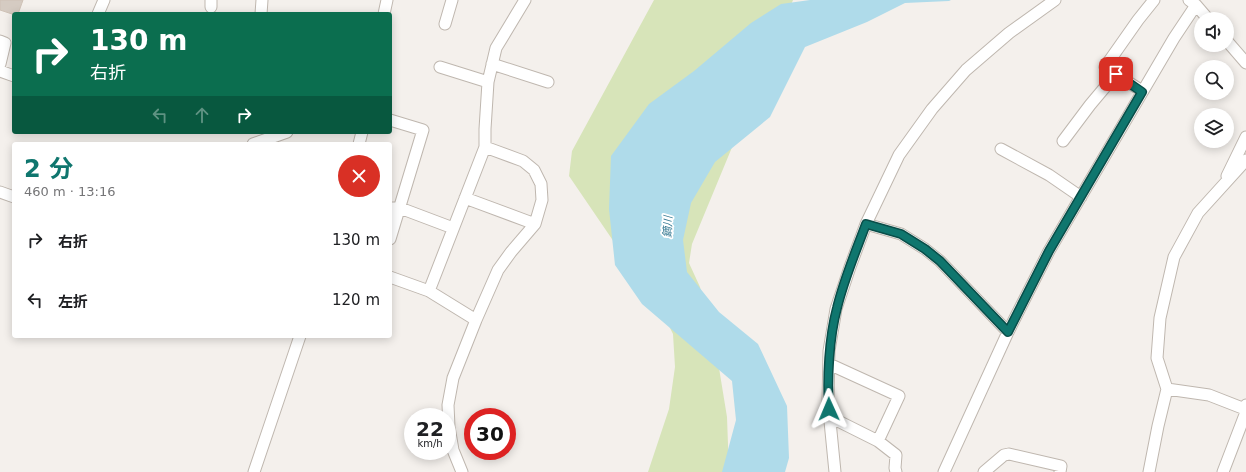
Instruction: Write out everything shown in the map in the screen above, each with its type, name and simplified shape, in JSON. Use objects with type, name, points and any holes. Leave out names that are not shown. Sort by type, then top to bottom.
[{"type":"street","points":[[99,12],[104,0]]},
{"type":"street","points":[[261,12],[262,0]]},
{"type":"street","points":[[384,12],[387,0]]},
{"type":"street","points":[[446,24],[452,0]]},
{"type":"street","points":[[428,291],[485,147],[488,82],[496,48],[525,0]]},
{"type":"street","points":[[835,472],[828,401],[829,351],[836,309],[866,224],[899,155],[932,109],[966,70],[1010,33],[1055,0]]},
{"type":"street","points":[[1142,92],[1104,67],[1154,0]]},
{"type":"street","points":[[944,472],[1008,332],[1049,251],[1193,3],[1201,12]]},
{"type":"street","points":[[0,41],[4,43],[0,64]]},
{"type":"street","points":[[1234,49],[1246,63]]},
{"type":"street","points":[[492,64],[548,82]]},
{"type":"street","points":[[440,68],[488,82]]},
{"type":"street","points":[[0,71],[12,75]]},
{"type":"street","points":[[1063,141],[1116,74]]},
{"type":"street","points":[[392,121],[423,130],[395,208],[392,227]]},
{"type":"street","points":[[259,142],[281,134]]},
{"type":"street","points":[[1223,186],[1229,170],[1246,137]]},
{"type":"street","points":[[462,472],[453,450],[449,427],[448,405],[453,378],[498,270],[535,224],[542,200],[541,184],[534,170],[523,161],[485,147]]},
{"type":"street","points":[[1001,149],[1049,175],[1081,197]]},
{"type":"street","points":[[1149,472],[1167,389],[1156,358],[1160,318],[1174,257],[1198,213],[1246,160]]},
{"type":"street","points":[[0,192],[12,197]]},
{"type":"street","points":[[465,198],[535,224]]},
{"type":"street","points":[[395,208],[453,228]]},
{"type":"street","points":[[866,224],[901,234],[925,249],[940,261],[1008,332]]},
{"type":"street","points":[[392,278],[428,291],[476,320]]},
{"type":"street","points":[[254,472],[299,338]]},
{"type":"street","points":[[829,364],[899,396],[878,441]]},
{"type":"street","points":[[1167,389],[1209,395],[1245,409],[1246,405]]},
{"type":"street","points":[[1223,472],[1246,412]]},
{"type":"street","points":[[830,417],[878,441],[896,455],[896,472]]},
{"type":"street","points":[[984,472],[1004,455],[1009,454],[1061,466],[1060,472]]},
{"type":"green space","points":[[654,0],[793,0],[692,244],[689,263],[700,287],[719,368],[727,417],[729,472],[648,472],[669,409],[675,367],[673,334],[657,302],[569,176],[572,151]]},
{"type":"water","name":"鏑川","points":[[810,0],[951,0],[905,3],[867,22],[805,47],[770,117],[715,162],[691,203],[683,240],[687,272],[719,312],[758,344],[787,406],[789,458],[785,472],[722,472],[736,420],[732,381],[642,304],[615,265],[609,209],[611,156],[649,104],[694,71],[751,23],[781,4]]},
{"type":"building","points":[[0,0],[23,0],[19,12],[12,12],[12,14],[0,10]]},
{"type":"route","points":[[829,409],[829,351],[836,309],[866,224],[901,234],[925,249],[940,261],[1008,332],[1049,251],[1142,92],[1116,74]]}]
